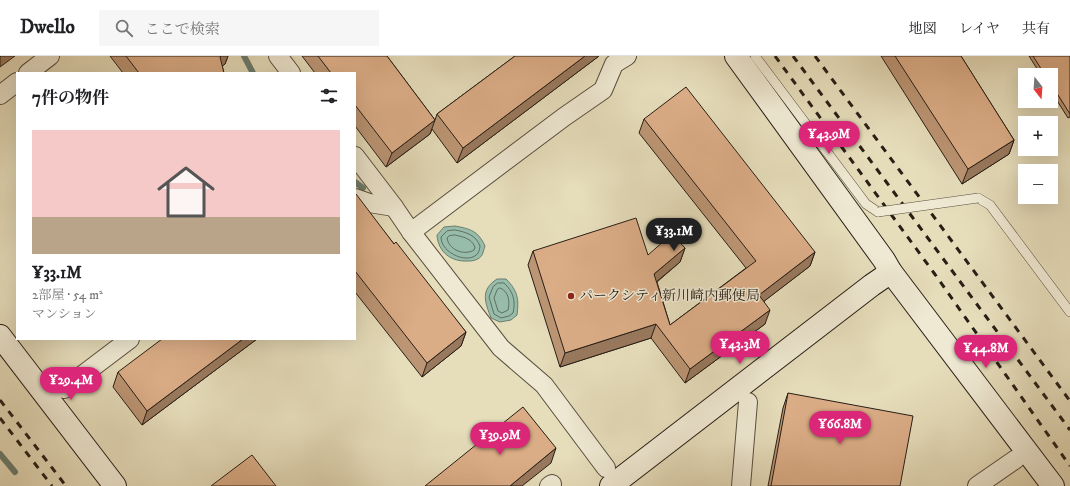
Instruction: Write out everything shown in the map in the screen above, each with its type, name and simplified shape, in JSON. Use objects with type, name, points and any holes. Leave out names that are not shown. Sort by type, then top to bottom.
[{"type":"street","points":[[29,72],[50,56]]},
{"type":"street","points":[[278,56],[290,72]]},
{"type":"street","points":[[411,232],[564,117],[603,90],[614,64],[627,56]]},
{"type":"street","points":[[736,56],[884,260],[891,272],[1053,486]]},
{"type":"street","points":[[0,95],[16,83]]},
{"type":"street","points":[[356,157],[411,232],[501,348],[544,385],[608,477],[891,272]]},
{"type":"street","points":[[356,198],[369,203],[394,207]]},
{"type":"street","points":[[0,336],[115,486]]},
{"type":"street","points":[[64,389],[129,340]]},
{"type":"street","points":[[741,486],[748,402]]},
{"type":"street","points":[[977,486],[1016,459]]},
{"type":"lane","points":[[755,56],[866,204],[878,212],[978,198],[990,206],[1070,312]]},
{"type":"water","points":[[455,226],[470,230],[480,237],[485,246],[482,255],[479,258],[472,261],[456,260],[446,255],[443,251],[437,235],[444,227]]},
{"type":"water","points":[[497,279],[506,279],[513,287],[517,296],[517,315],[511,320],[500,322],[491,318],[485,297],[488,287]]},
{"type":"building","points":[[126,56],[221,56],[224,72],[138,72]]},
{"type":"building","points":[[318,56],[387,56],[435,120],[392,153],[356,106],[356,72],[330,72]]},
{"type":"building","points":[[515,56],[585,56],[463,148],[437,114]]},
{"type":"building","points":[[895,56],[961,56],[1014,140],[968,169]]},
{"type":"building","points":[[1033,56],[1070,56],[1070,114],[1058,95],[1058,68],[1041,68]]},
{"type":"building","points":[[686,87],[815,252],[759,295],[770,310],[690,369],[656,324],[565,353],[533,251],[636,218],[648,255],[672,234],[685,248],[654,274],[670,325],[756,261],[644,119]]},
{"type":"building","points":[[356,194],[394,244],[396,242],[466,332],[427,363],[356,272]]},
{"type":"building","points":[[161,340],[242,340],[147,411],[118,372]]},
{"type":"building","points":[[788,393],[913,416],[900,486],[771,486]]},
{"type":"building","points":[[523,407],[556,448],[510,486],[425,486]]},
{"type":"building","points":[[252,455],[276,486],[211,486]]},
{"type":"waterway","points":[[244,56],[252,72]]},
{"type":"waterway","points":[[356,183],[363,188]]},
{"type":"waterway","points":[[0,454],[15,472]]},
{"type":"railway","points":[[775,56],[934,273],[1070,466]]},
{"type":"railway","points":[[793,56],[1070,430]]},
{"type":"railway","points":[[815,56],[1070,401]]},
{"type":"railway","points":[[0,400],[66,486]]},
{"type":"railway","points":[[0,418],[52,486]]},
{"type":"place","name":"パークシティ新川崎内郵便局","points":[[571,296]]}]
